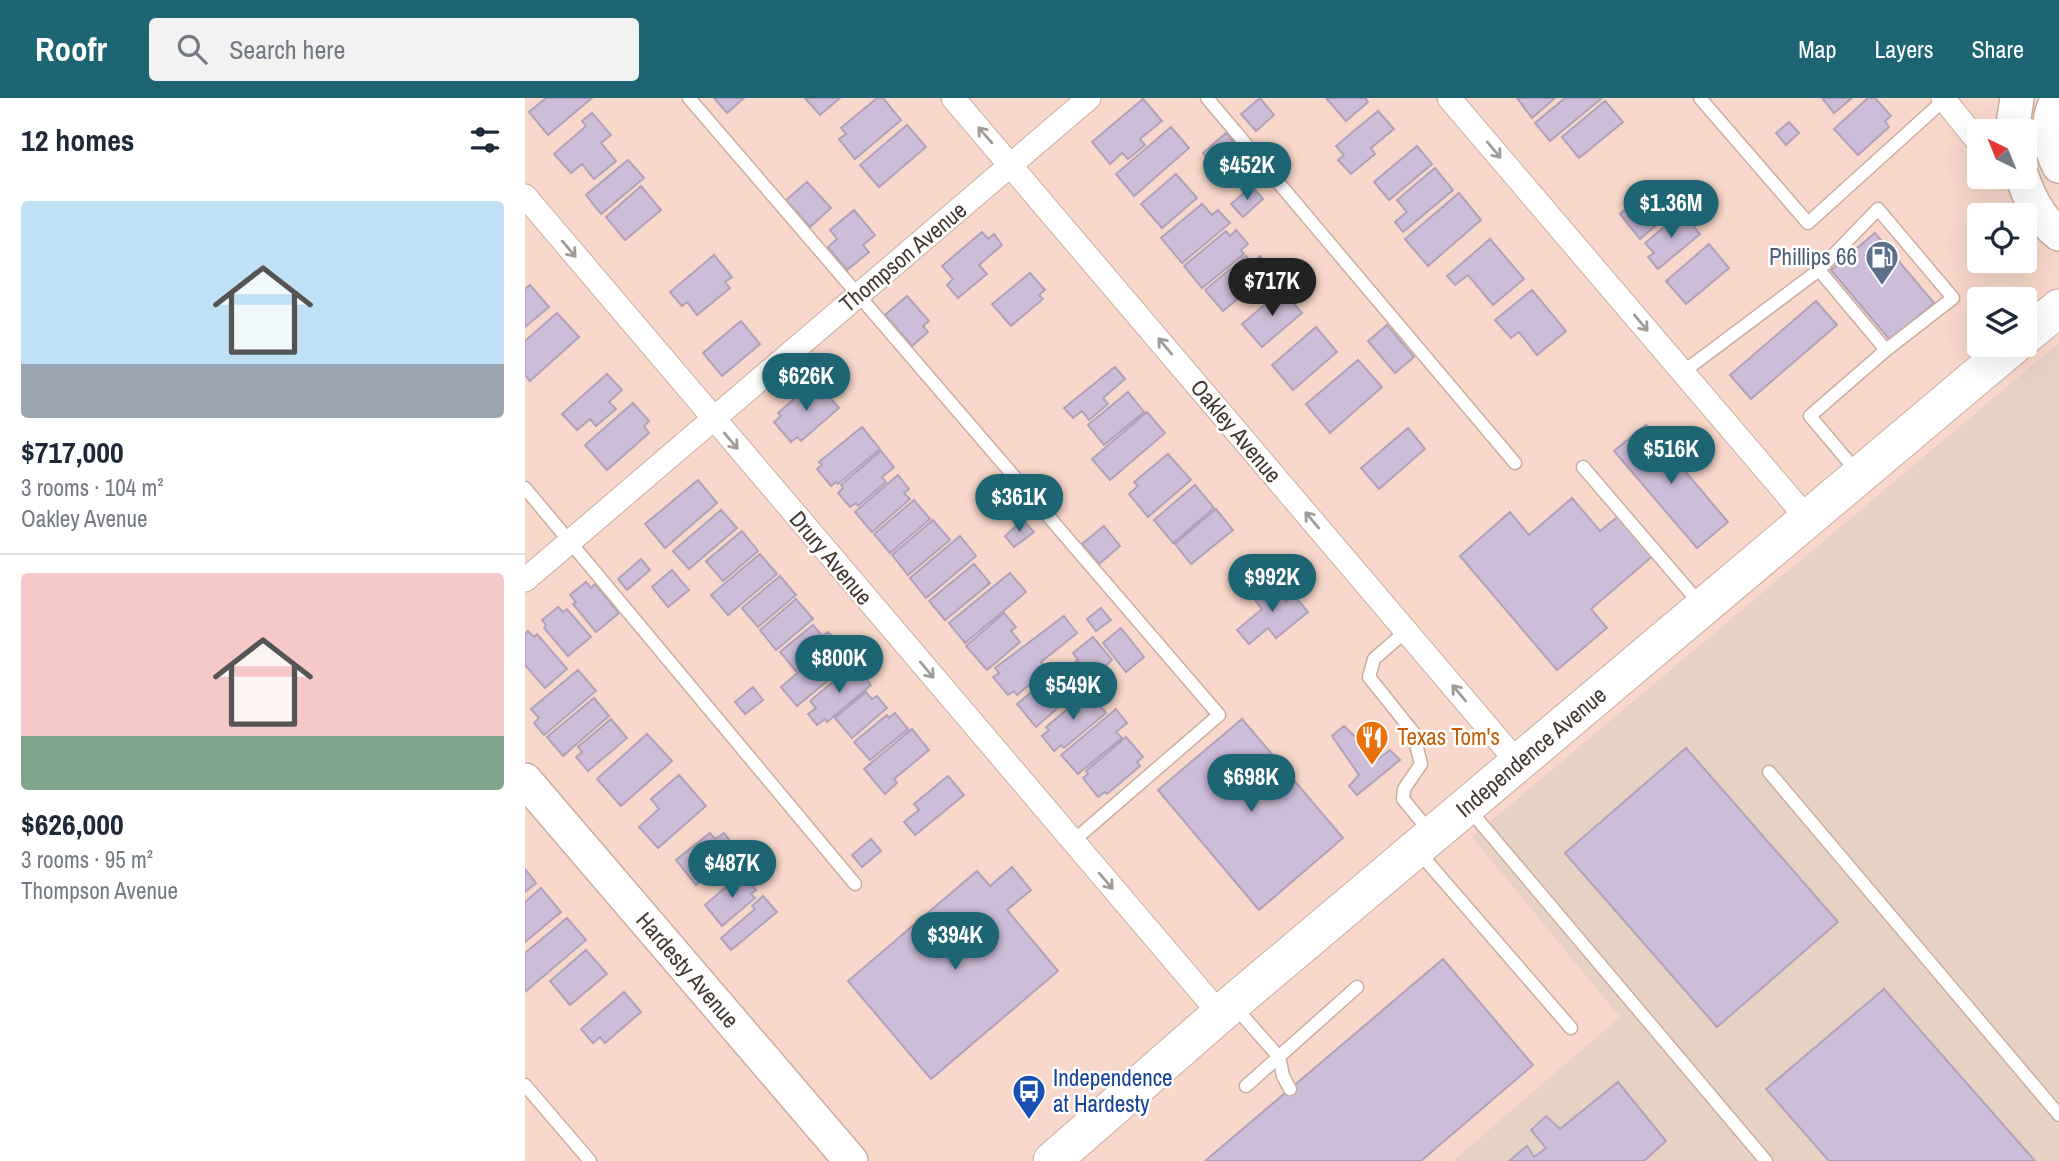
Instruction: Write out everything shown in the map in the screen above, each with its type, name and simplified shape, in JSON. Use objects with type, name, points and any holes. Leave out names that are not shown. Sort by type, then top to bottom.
[{"type":"main road","points":[[2037,326],[2059,308]]},
{"type":"main road","name":"Independence Avenue","points":[[1052,1161],[1226,1009],[1468,808],[2000,357]]},
{"type":"street","name":"Oakley Avenue","points":[[953,98],[1519,764]]},
{"type":"street","name":"Thompson Avenue","points":[[525,580],[1089,98]]},
{"type":"street","points":[[1449,98],[1807,518]]},
{"type":"street","points":[[2014,119],[2017,98]]},
{"type":"street","points":[[2059,98],[2054,105],[2049,132],[2059,166]]},
{"type":"street","points":[[1943,99],[1967,128]]},
{"type":"street","points":[[2025,189],[2059,234]]},
{"type":"street","name":"Drury Avenue","points":[[525,196],[1072,842],[1226,1009]]},
{"type":"street","name":"Hardesty Avenue","points":[[525,780],[851,1161]]},
{"type":"lane","points":[[689,98],[1219,715],[1072,842]]},
{"type":"lane","points":[[1207,98],[1515,463]]},
{"type":"lane","points":[[1700,98],[1808,223],[1943,99]]},
{"type":"lane","points":[[1683,372],[1819,270],[1878,209],[1953,298],[1885,350],[1810,416],[1859,474]]},
{"type":"lane","points":[[1819,270],[1885,350]]},
{"type":"lane","points":[[1583,467],[1703,606]]},
{"type":"lane","points":[[525,488],[855,884]]},
{"type":"lane","points":[[1406,631],[1374,659],[1369,677],[1413,732],[1421,764],[1404,789],[1403,799],[1425,843],[1570,1028]]},
{"type":"lane","points":[[1769,772],[2059,1115]]},
{"type":"lane","points":[[1468,808],[1766,1161]]},
{"type":"lane","points":[[1246,1086],[1357,987]]},
{"type":"lane","points":[[1226,1009],[1279,1057],[1283,1076],[1290,1089]]},
{"type":"lane","points":[[525,1085],[590,1161]]},
{"type":"shaded area","points":[[2059,343],[2059,1161],[1453,1161],[1620,1017],[1472,837]]},
{"type":"building","points":[[546,98],[592,98],[548,135],[529,112]]},
{"type":"building","points":[[714,98],[744,98],[727,113]]},
{"type":"building","points":[[805,98],[840,98],[820,115]]},
{"type":"building","points":[[877,98],[883,98],[901,120],[855,159],[839,139],[846,134],[841,128]]},
{"type":"building","points":[[1260,98],[1274,115],[1256,131],[1241,114]]},
{"type":"building","points":[[1326,98],[1365,98],[1368,102],[1346,121]]},
{"type":"building","points":[[1517,98],[1555,98],[1532,118]]},
{"type":"building","points":[[1565,98],[1602,98],[1550,141],[1535,123]]},
{"type":"building","points":[[1822,98],[1852,98],[1834,113]]},
{"type":"building","points":[[1868,98],[1875,98],[1891,116],[1885,121],[1889,127],[1858,155],[1834,129]]},
{"type":"building","points":[[1143,99],[1162,121],[1140,139],[1145,145],[1128,159],[1122,153],[1110,164],[1092,142]]},
{"type":"building","points":[[1605,101],[1623,122],[1579,158],[1562,137]]},
{"type":"building","points":[[1378,111],[1394,129],[1371,148],[1375,154],[1351,174],[1338,160],[1344,155],[1336,146]]},
{"type":"building","points":[[592,113],[611,135],[601,143],[616,161],[594,179],[582,164],[571,173],[554,154],[586,126],[582,121]]},
{"type":"building","points":[[1789,122],[1799,133],[1786,145],[1776,133]]},
{"type":"building","points":[[907,125],[926,147],[879,187],[860,165]]},
{"type":"building","points":[[1171,127],[1189,148],[1134,196],[1116,174]]},
{"type":"building","points":[[1226,133],[1239,149],[1216,169],[1203,153]]},
{"type":"building","points":[[1417,146],[1432,164],[1389,200],[1374,182]]},
{"type":"building","points":[[628,160],[644,178],[601,214],[586,195]]},
{"type":"building","points":[[1435,168],[1453,190],[1403,232],[1395,222],[1407,212],[1397,200]]},
{"type":"building","points":[[1176,174],[1197,198],[1162,228],[1141,204]]},
{"type":"building","points":[[807,182],[831,208],[810,227],[786,200]]},
{"type":"building","points":[[1654,185],[1675,209],[1640,239],[1620,214]]},
{"type":"building","points":[[641,186],[661,210],[625,240],[606,217]]},
{"type":"building","points":[[1252,186],[1263,199],[1243,217],[1231,204]]},
{"type":"building","points":[[1459,193],[1481,220],[1428,266],[1405,239]]},
{"type":"building","points":[[1202,204],[1212,215],[1218,210],[1230,223],[1182,263],[1161,238]]},
{"type":"building","points":[[854,210],[875,235],[863,245],[869,252],[847,270],[828,247],[837,239],[830,230]]},
{"type":"building","points":[[1682,212],[1700,234],[1658,269],[1648,257],[1654,253],[1645,243]]},
{"type":"building","points":[[1236,230],[1248,244],[1241,250],[1244,254],[1202,288],[1184,266],[1226,231],[1230,236]]},
{"type":"building","points":[[982,232],[988,239],[994,234],[1002,245],[979,265],[987,274],[958,298],[947,285],[953,279],[942,266]]},
{"type":"building","name":"Phillips 66","points":[[1875,233],[1934,303],[1890,340],[1831,270]]},
{"type":"building","points":[[1490,239],[1524,279],[1493,305],[1468,275],[1455,285],[1447,276]]},
{"type":"building","points":[[1709,244],[1729,268],[1686,304],[1666,281]]},
{"type":"building","points":[[714,255],[732,277],[725,282],[730,288],[697,315],[687,302],[682,306],[670,292]]},
{"type":"building","points":[[1246,256],[1252,263],[1260,256],[1272,270],[1223,311],[1205,290]]},
{"type":"building","points":[[1030,273],[1045,290],[1039,295],[1043,299],[1011,326],[992,304]]},
{"type":"building","points":[[530,285],[549,307],[525,327],[525,289]]},
{"type":"building","points":[[1282,290],[1302,313],[1262,347],[1242,324]]},
{"type":"building","points":[[1532,290],[1566,331],[1537,355],[1519,332],[1511,338],[1495,320]]},
{"type":"building","points":[[907,296],[929,321],[923,326],[928,332],[912,346],[885,315]]},
{"type":"building","points":[[1816,301],[1837,325],[1751,399],[1730,375]]},
{"type":"building","points":[[557,313],[579,337],[530,381],[525,375],[525,341]]},
{"type":"building","points":[[741,321],[760,344],[722,376],[703,353]]},
{"type":"building","points":[[1387,325],[1414,357],[1395,373],[1368,341]]},
{"type":"building","points":[[1316,327],[1337,352],[1293,390],[1272,365]]},
{"type":"building","points":[[1358,360],[1382,387],[1330,433],[1306,404]]},
{"type":"building","points":[[1115,367],[1125,379],[1103,398],[1108,404],[1089,420],[1082,411],[1073,418],[1064,408]]},
{"type":"building","points":[[607,374],[622,390],[609,402],[616,409],[596,426],[590,419],[577,430],[562,414]]},
{"type":"building","points":[[815,381],[839,408],[801,441],[797,437],[791,442],[774,422],[781,416],[778,413]]},
{"type":"building","points":[[1128,392],[1144,412],[1104,445],[1088,425]]},
{"type":"building","points":[[633,403],[649,421],[644,426],[649,433],[607,470],[585,445]]},
{"type":"building","points":[[1147,412],[1165,433],[1110,480],[1092,459]]},
{"type":"building","points":[[1646,425],[1728,522],[1697,548],[1614,451]]},
{"type":"building","points":[[862,427],[880,449],[838,484],[836,482],[831,486],[817,469],[822,465],[819,462]]},
{"type":"building","points":[[1408,428],[1425,449],[1379,489],[1361,468]]},
{"type":"building","points":[[881,451],[894,467],[882,477],[886,482],[858,506],[856,503],[850,507],[838,493],[843,488],[841,485]]},
{"type":"building","points":[[1168,454],[1191,480],[1148,517],[1129,494],[1138,486],[1134,482]]},
{"type":"building","points":[[898,475],[909,489],[904,493],[910,499],[872,532],[855,512]]},
{"type":"building","points":[[698,480],[717,503],[665,548],[645,524]]},
{"type":"building","points":[[1195,485],[1214,508],[1173,543],[1154,520]]},
{"type":"building","points":[[1572,498],[1600,531],[1620,515],[1654,555],[1591,609],[1607,628],[1557,670],[1460,556],[1510,512],[1529,535]]},
{"type":"building","points":[[914,500],[930,519],[890,553],[874,534]]},
{"type":"building","points":[[1216,509],[1233,530],[1191,564],[1175,544]]},
{"type":"building","points":[[721,510],[737,528],[689,569],[673,551]]},
{"type":"building","points":[[933,520],[950,540],[908,575],[892,555]]},
{"type":"building","points":[[1023,520],[1034,532],[1014,547],[1005,536]]},
{"type":"building","points":[[1104,526],[1120,546],[1099,564],[1082,544]]},
{"type":"building","points":[[742,531],[758,551],[723,581],[706,561]]},
{"type":"building","points":[[960,536],[976,556],[926,598],[910,578]]},
{"type":"building","points":[[760,554],[777,574],[728,615],[711,595]]},
{"type":"building","points":[[641,559],[650,570],[627,590],[618,579]]},
{"type":"building","points":[[974,564],[990,583],[945,620],[929,601]]},
{"type":"building","points":[[672,570],[689,590],[668,607],[652,587]]},
{"type":"building","points":[[1010,573],[1026,592],[965,643],[949,623]]},
{"type":"building","points":[[780,576],[796,595],[758,627],[742,608]]},
{"type":"building","points":[[1268,580],[1286,602],[1294,595],[1308,612],[1276,638],[1268,628],[1249,644],[1237,630],[1262,609],[1251,595]]},
{"type":"building","points":[[586,582],[591,588],[595,584],[619,613],[596,632],[573,604],[576,602],[570,595]]},
{"type":"building","points":[[796,599],[813,619],[776,650],[760,630]]},
{"type":"building","points":[[558,607],[563,612],[567,609],[591,637],[568,656],[544,628],[546,625],[542,620]]},
{"type":"building","points":[[1101,608],[1111,620],[1096,631],[1087,619]]},
{"type":"building","points":[[1004,613],[1016,627],[1011,631],[1020,642],[987,670],[966,646]]},
{"type":"building","points":[[1064,616],[1077,633],[1041,662],[1047,670],[1017,695],[1014,691],[1008,695],[993,677],[999,673],[995,668]]},
{"type":"building","points":[[813,625],[822,636],[828,632],[834,639],[796,671],[780,652]]},
{"type":"building","points":[[1121,628],[1144,657],[1126,672],[1103,643]]},
{"type":"building","points":[[528,631],[534,637],[537,634],[567,669],[545,688],[525,665],[525,634]]},
{"type":"building","points":[[1093,637],[1112,660],[1036,727],[1017,704],[1066,664],[1069,667],[1078,660],[1073,653]]},
{"type":"building","points":[[834,642],[850,662],[797,706],[781,687]]},
{"type":"building","points":[[854,664],[871,685],[827,722],[825,719],[817,725],[808,714],[816,708],[810,701]]},
{"type":"building","points":[[578,670],[596,691],[544,735],[534,723],[539,718],[531,709]]},
{"type":"building","points":[[753,687],[763,700],[745,714],[735,702]]},
{"type":"building","points":[[866,692],[872,699],[877,696],[887,708],[852,738],[835,718]]},
{"type":"building","points":[[1088,692],[1106,713],[1064,748],[1061,745],[1054,751],[1042,736],[1049,730],[1046,727]]},
{"type":"building","points":[[594,698],[609,716],[563,756],[547,737]]},
{"type":"building","points":[[1116,709],[1127,723],[1116,732],[1122,738],[1078,774],[1061,755]]},
{"type":"building","points":[[895,713],[908,729],[870,760],[854,742],[887,715],[889,718]]},
{"type":"building","points":[[611,719],[627,738],[588,771],[576,757],[582,752],[578,747]]},
{"type":"building","points":[[1242,719],[1343,838],[1259,910],[1158,790]]},
{"type":"building","name":"Texas Tom's","points":[[1344,726],[1378,759],[1390,750],[1400,760],[1357,795],[1349,786],[1359,775],[1332,736]]},
{"type":"building","points":[[912,729],[929,750],[894,779],[897,783],[885,794],[864,769]]},
{"type":"building","points":[[647,734],[672,761],[621,806],[597,779]]},
{"type":"building","points":[[1126,737],[1143,757],[1137,762],[1140,766],[1107,794],[1105,792],[1098,797],[1083,778],[1088,774],[1086,771]]},
{"type":"building","points":[[1686,748],[1838,922],[1717,1027],[1565,853]]},
{"type":"building","points":[[679,775],[706,806],[658,848],[639,827],[659,809],[651,799]]},
{"type":"building","points":[[948,776],[964,795],[915,835],[904,822],[919,810],[914,804]]},
{"type":"building","points":[[710,833],[715,839],[724,833],[731,842],[720,852],[726,860],[696,885],[676,860]]},
{"type":"building","points":[[871,839],[881,851],[862,867],[852,855]]},
{"type":"building","points":[[1012,867],[1031,890],[1007,910],[1058,971],[931,1079],[848,981],[977,871],[990,886]]},
{"type":"building","points":[[525,869],[536,883],[525,892]]},
{"type":"building","points":[[742,873],[756,890],[751,894],[755,898],[722,926],[705,905]]},
{"type":"building","points":[[541,888],[561,912],[525,942],[525,902]]},
{"type":"building","points":[[763,896],[777,912],[731,950],[721,938],[755,909],[752,906]]},
{"type":"building","points":[[567,918],[586,940],[525,992],[525,953]]},
{"type":"building","points":[[586,950],[607,974],[570,1005],[550,981]]},
{"type":"building","points":[[1443,959],[1533,1065],[1421,1161],[1205,1161]]},
{"type":"building","points":[[1884,989],[2035,1161],[1829,1161],[1766,1089]]},
{"type":"building","points":[[624,992],[641,1012],[605,1043],[600,1037],[593,1043],[581,1029]]},
{"type":"building","points":[[1618,1082],[1666,1141],[1644,1161],[1509,1161],[1527,1146],[1534,1157],[1546,1148],[1531,1130],[1546,1116],[1560,1129]]},
{"type":"place","name":"Phillips 66","points":[[1882,287]]},
{"type":"place","name":"Texas Tom's","points":[[1372,767]]},
{"type":"place","name":"Independence at Hardesty","points":[[1029,1121]]}]
